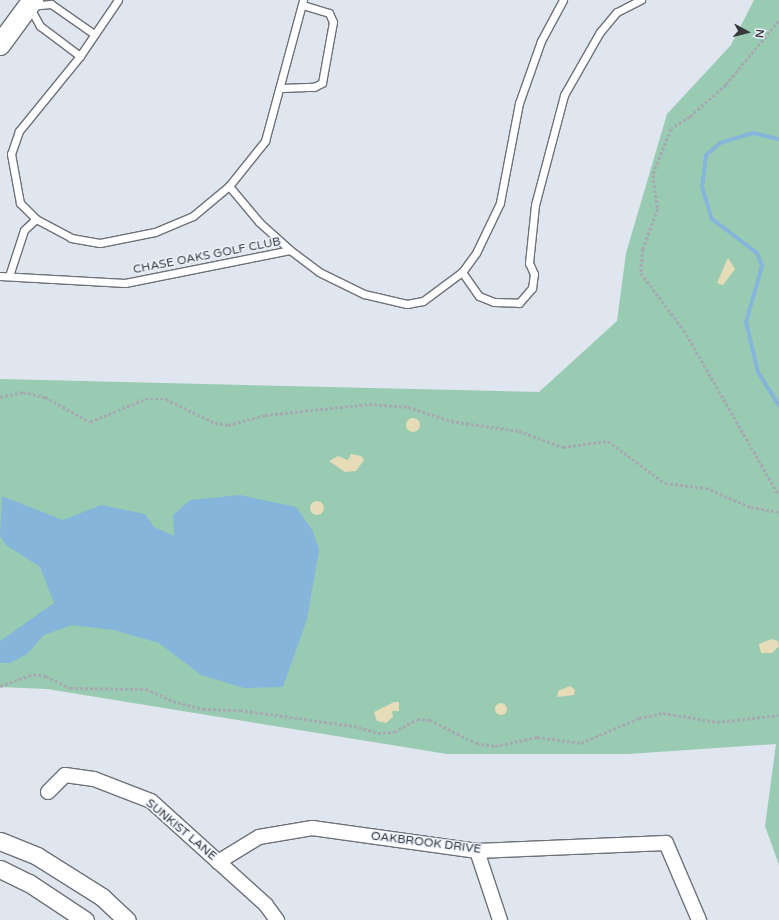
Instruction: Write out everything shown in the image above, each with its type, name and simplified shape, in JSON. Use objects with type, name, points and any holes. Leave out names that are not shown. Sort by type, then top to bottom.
[{"type":"main road","points":[[0,45],[27,2]]},
{"type":"street","name":"SUNKIST LANE","points":[[48,792],[65,775],[94,779],[151,801],[218,862],[277,920]]},
{"type":"street","name":"OAKBROOK DRIVE","points":[[218,862],[259,837],[312,828],[477,851],[666,843],[699,920]]},
{"type":"street","points":[[0,841],[37,856],[102,897],[127,920]]},
{"type":"street","points":[[477,851],[500,920]]},
{"type":"street","points":[[0,869],[29,882],[85,920]]},
{"type":"lane","points":[[118,0],[80,56],[19,131],[11,154],[20,203],[36,219],[84,242],[117,241],[154,232],[193,216],[229,186],[265,141],[281,88],[303,2],[329,13],[333,22],[322,83],[314,87],[281,88]]},
{"type":"lane","name":"CHASE OAKS GOLF CLUB","points":[[229,186],[259,222],[290,250],[319,272],[386,301],[423,302],[462,272],[476,253],[500,203],[519,103],[540,41],[563,0]]},
{"type":"lane","points":[[462,272],[479,296],[494,302],[519,303],[532,288],[534,274],[529,264],[535,205],[564,95],[600,32],[617,12],[642,0]]},
{"type":"lane","points":[[27,2],[51,4],[94,34]]},
{"type":"lane","points":[[27,2],[40,26],[80,56]]},
{"type":"lane","points":[[9,276],[24,230],[36,219]]},
{"type":"lane","name":"CHASE OAKS GOLF CLUB","points":[[0,276],[125,283],[290,250]]},
{"type":"path","points":[[779,21],[726,85],[690,117],[671,129],[654,175],[658,209],[643,249],[641,273],[684,330],[779,495]]},
{"type":"path","points":[[0,397],[23,392],[45,397],[90,422],[145,399],[166,399],[215,423],[228,425],[265,415],[369,404],[408,407],[451,421],[519,431],[563,447],[608,441],[665,483],[706,488],[751,507],[779,512]]},
{"type":"path","points":[[0,686],[40,675],[70,688],[146,689],[173,701],[203,709],[240,710],[354,726],[378,733],[394,732],[417,719],[424,720],[476,743],[495,746],[537,737],[581,743],[639,718],[663,714],[717,722],[779,715]]},
{"type":"green space","points":[[754,0],[779,0],[779,865],[765,826],[776,744],[628,754],[447,754],[47,689],[0,687],[0,379],[539,392],[617,321],[626,253],[667,114],[731,45]]},
{"type":"sand","points":[[728,258],[735,269],[723,285],[717,283]]},
{"type":"sand","points":[[413,418],[418,420],[420,425],[418,430],[413,432],[408,430],[406,425],[408,420]]},
{"type":"sand","points":[[351,454],[361,456],[364,460],[356,471],[345,472],[329,461],[338,456],[348,460]]},
{"type":"sand","points":[[317,501],[322,503],[324,508],[322,513],[317,515],[312,513],[310,508],[312,503]]},
{"type":"sand","points":[[772,639],[778,641],[779,646],[772,653],[761,653],[759,644]]},
{"type":"sand","points":[[570,686],[575,690],[574,695],[557,697],[558,691]]},
{"type":"sand","points":[[394,702],[399,702],[399,711],[392,711],[393,717],[386,723],[377,721],[374,712]]},
{"type":"sand","points":[[499,703],[503,703],[507,709],[503,715],[499,715],[495,711],[495,707]]},
{"type":"water","points":[[240,495],[296,507],[313,531],[319,550],[307,619],[283,687],[244,688],[201,675],[159,643],[114,630],[72,625],[44,635],[27,654],[10,663],[0,663],[0,641],[54,603],[40,567],[6,545],[0,536],[2,496],[63,520],[101,505],[145,514],[154,527],[174,536],[173,515],[190,500]]},
{"type":"waterway","points":[[779,139],[753,133],[720,143],[706,155],[702,187],[712,219],[757,253],[762,266],[746,322],[758,372],[779,406]]}]
